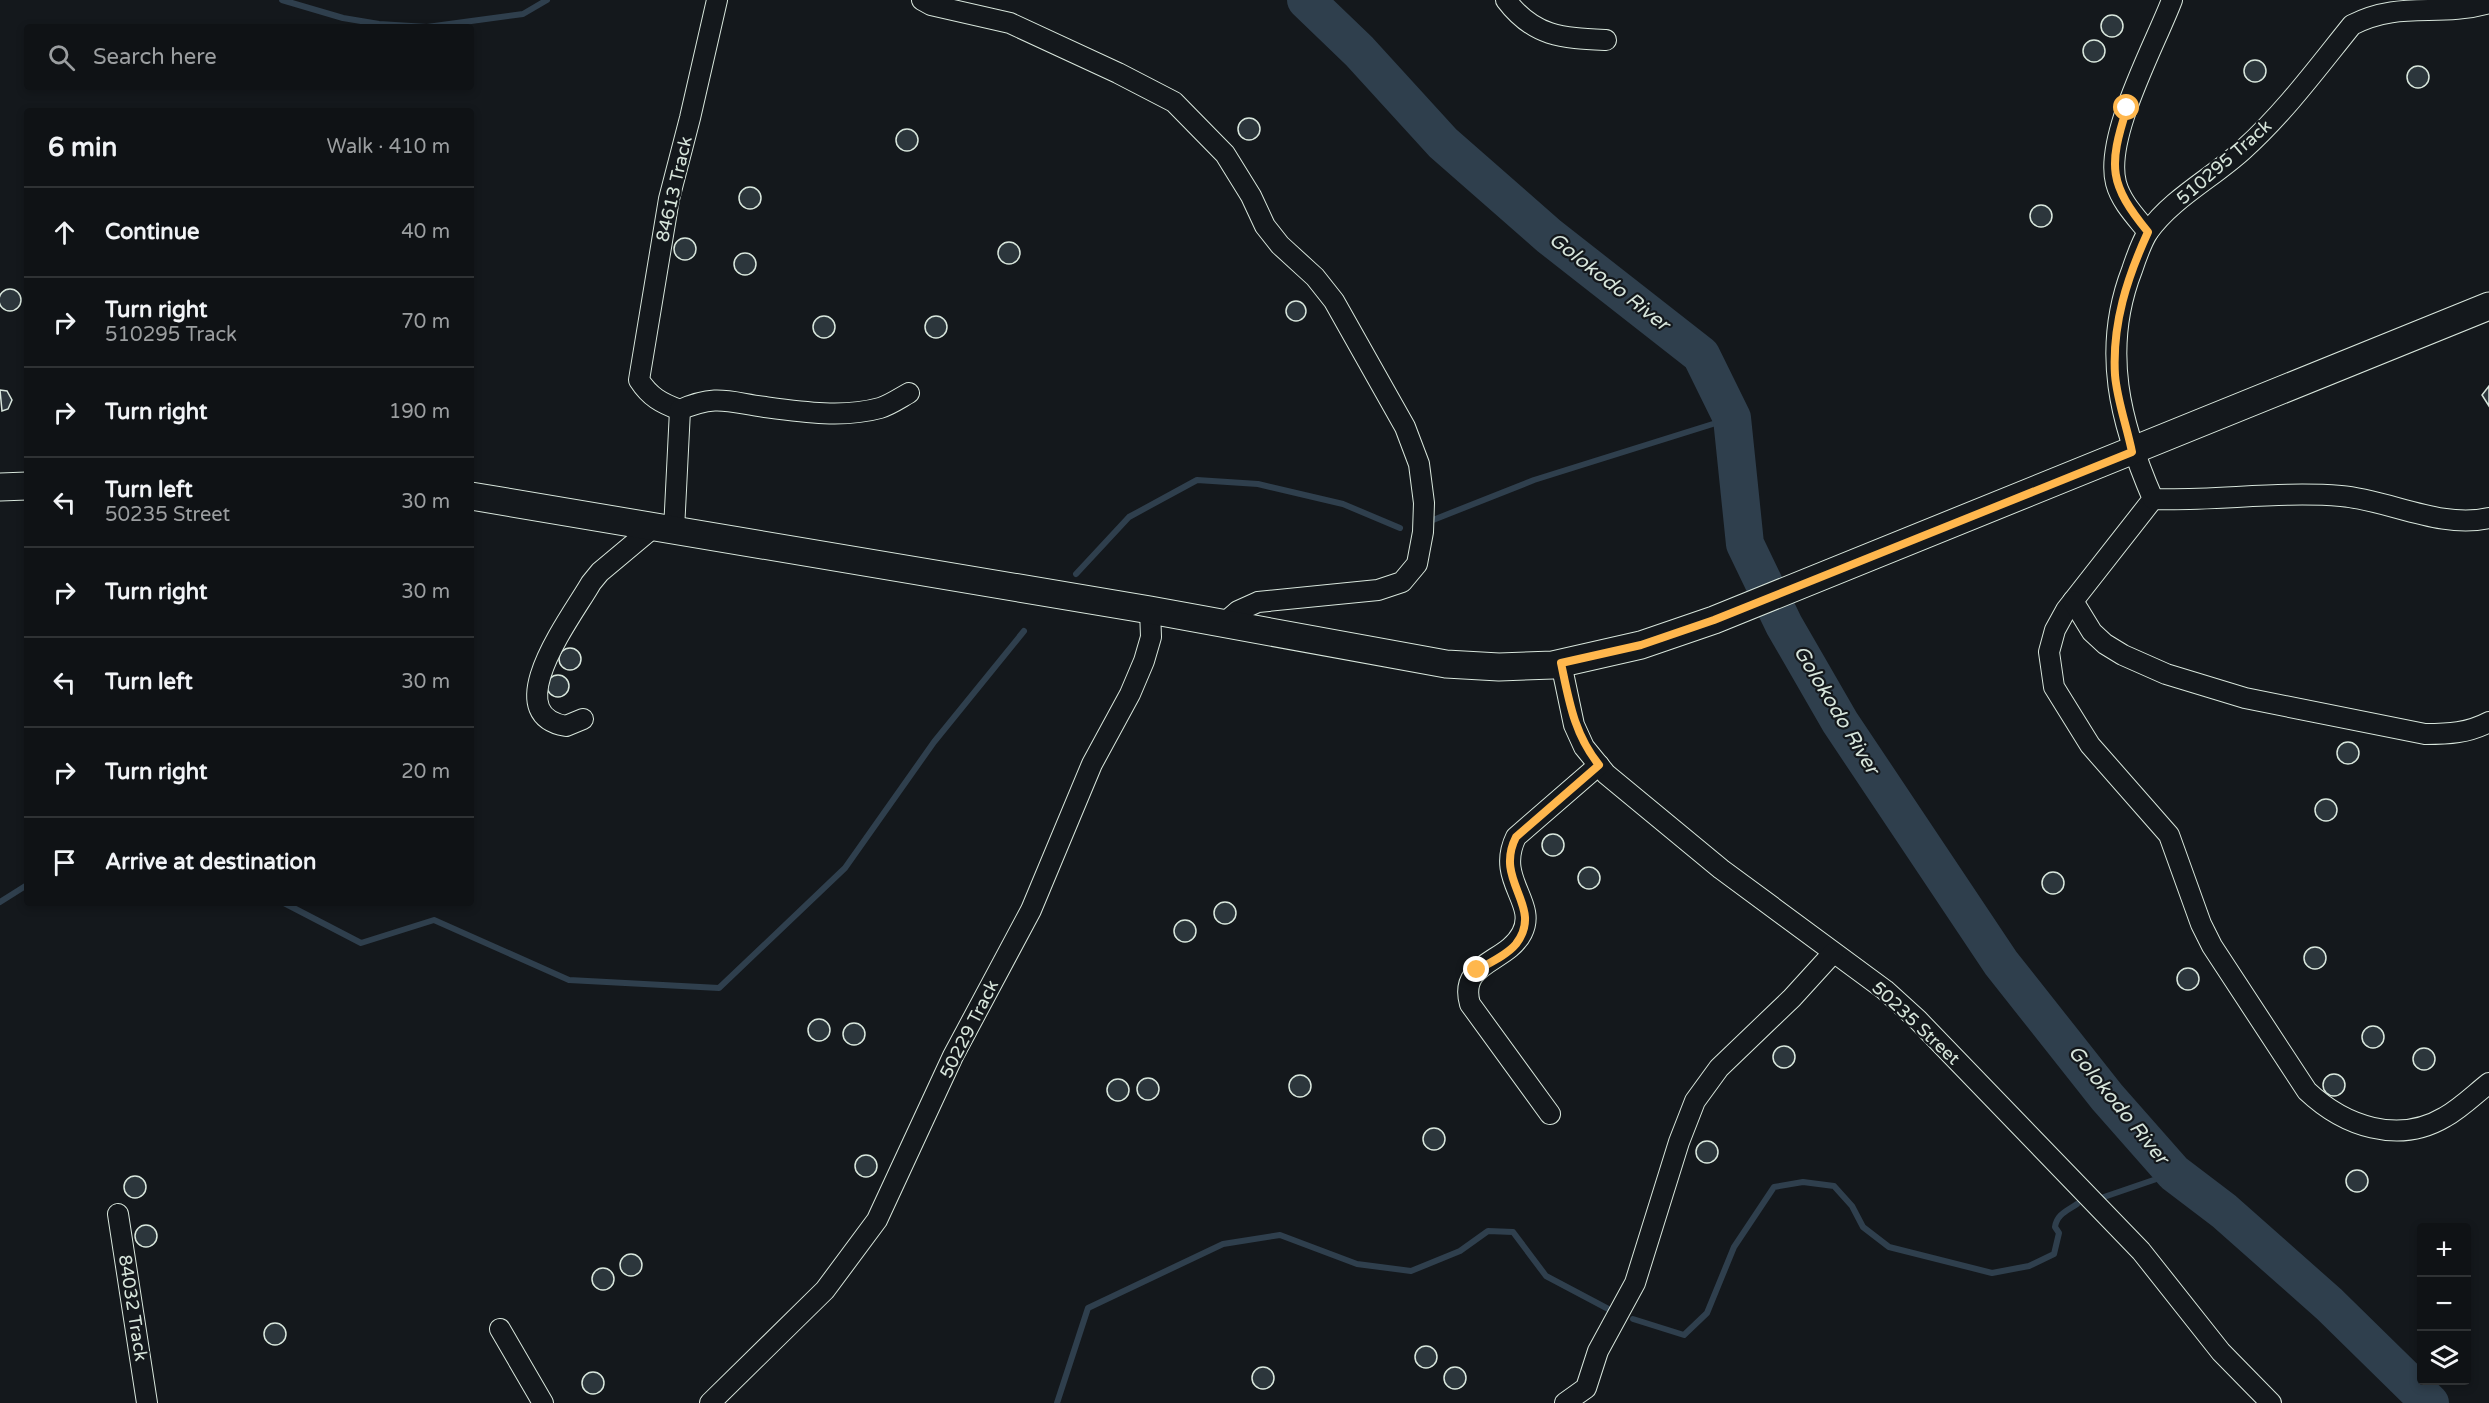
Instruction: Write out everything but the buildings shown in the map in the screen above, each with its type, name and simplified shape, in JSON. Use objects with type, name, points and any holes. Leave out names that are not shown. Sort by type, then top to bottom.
[{"type":"street","name":"84613 Track","points":[[680,410],[661,403],[648,394],[639,380],[669,199],[693,108],[717,0]]},
{"type":"street","points":[[922,0],[931,5],[1010,23],[1118,73],[1174,102],[1225,154],[1251,196],[1265,226],[1280,245],[1316,276],[1334,301],[1405,427],[1419,464],[1424,502],[1423,532],[1417,564],[1402,582],[1378,590],[1258,602],[1238,610],[1223,624]]},
{"type":"street","points":[[1506,0],[1516,13],[1534,28],[1565,38],[1606,40]]},
{"type":"street","points":[[2148,232],[2126,205],[2116,183],[2114,164],[2118,137],[2127,108],[2172,0]]},
{"type":"street","name":"510295 Track","points":[[2153,499],[2132,452],[2115,376],[2116,345],[2123,293],[2148,232],[2172,207],[2261,132],[2352,25],[2369,12],[2387,6],[2409,4],[2459,8],[2489,3]]},
{"type":"street","points":[[474,496],[1150,610],[1446,664],[1499,667],[1561,663],[1641,645],[1714,620],[2489,306]]},
{"type":"street","points":[[583,719],[566,726],[545,719],[537,708],[536,687],[543,668],[596,577],[665,528],[680,410],[702,400],[722,399],[823,413],[860,412],[883,408],[909,393]]},
{"type":"street","points":[[0,487],[24,486]]},
{"type":"street","points":[[2489,518],[2466,520],[2436,516],[2378,502],[2306,494],[2201,501],[2153,499],[2073,601],[2055,630],[2049,652],[2054,687],[2090,745],[2169,835],[2201,924],[2212,946],[2307,1091],[2325,1108],[2380,1131],[2413,1130],[2445,1117],[2489,1083]]},
{"type":"street","points":[[2073,601],[2092,632],[2123,656],[2166,674],[2245,698],[2425,734],[2454,734],[2489,722]]},
{"type":"street","name":"50229 Track","points":[[710,1403],[825,1290],[877,1220],[954,1056],[1030,910],[1092,764],[1130,694],[1144,662],[1151,637],[1150,610]]},
{"type":"street","name":"50235 Street","points":[[1561,663],[1574,724],[1584,747],[1599,765],[1630,795],[1721,868],[1885,990],[1918,1020],[2140,1251],[2221,1352],[2271,1403]]},
{"type":"street","points":[[1550,1114],[1470,1004],[1467,991],[1469,981],[1477,970],[1515,945],[1524,930],[1526,914],[1508,866],[1509,851],[1516,837],[1599,765]]},
{"type":"street","points":[[1565,1403],[1586,1388],[1598,1351],[1635,1283],[1679,1142],[1695,1101],[1719,1068],[1792,998],[1833,952]]},
{"type":"street","name":"84032 Track","points":[[118,1214],[147,1403]]},
{"type":"street","points":[[500,1329],[543,1403]]},
{"type":"waterway","points":[[282,0],[343,18],[379,24]]},
{"type":"waterway","points":[[449,24],[523,14],[547,0]]},
{"type":"waterway","name":"Golokodo River","points":[[1306,0],[1359,51],[1443,143],[1549,236],[1701,355],[1732,418],[1745,544],[1784,625],[1840,722],[2001,963],[2107,1097],[2174,1173],[2224,1211],[2329,1304],[2430,1403]]},
{"type":"waterway","points":[[1433,520],[1534,480],[1732,418]]},
{"type":"waterway","points":[[1076,574],[1129,517],[1197,480],[1258,484],[1343,504],[1400,528]]},
{"type":"waterway","points":[[290,906],[361,943],[434,920],[569,980],[719,988],[845,868],[934,742],[1024,631]]},
{"type":"waterway","points":[[0,902],[24,887]]},
{"type":"waterway","points":[[2101,1198],[2174,1173]]},
{"type":"waterway","points":[[1633,1319],[1684,1335],[1707,1313],[1734,1247],[1774,1187],[1803,1182],[1834,1186],[1852,1206],[1863,1227],[1889,1247],[1992,1273],[2029,1266],[2054,1254],[2059,1233],[2055,1227],[2056,1223],[2063,1213],[2077,1204]]},
{"type":"waterway","points":[[1057,1403],[1088,1308],[1223,1244],[1280,1235],[1357,1264],[1411,1271],[1460,1251],[1488,1231],[1513,1232],[1546,1276],[1614,1312]]},
{"type":"route","points":[[1477,970],[1515,945],[1524,930],[1526,914],[1508,866],[1509,851],[1516,837],[1599,765],[1584,747],[1574,724],[1561,663],[1641,645],[1714,620],[2132,452],[2115,376],[2116,345],[2123,293],[2148,232],[2126,205],[2116,183],[2114,164],[2118,137],[2127,108]]}]
